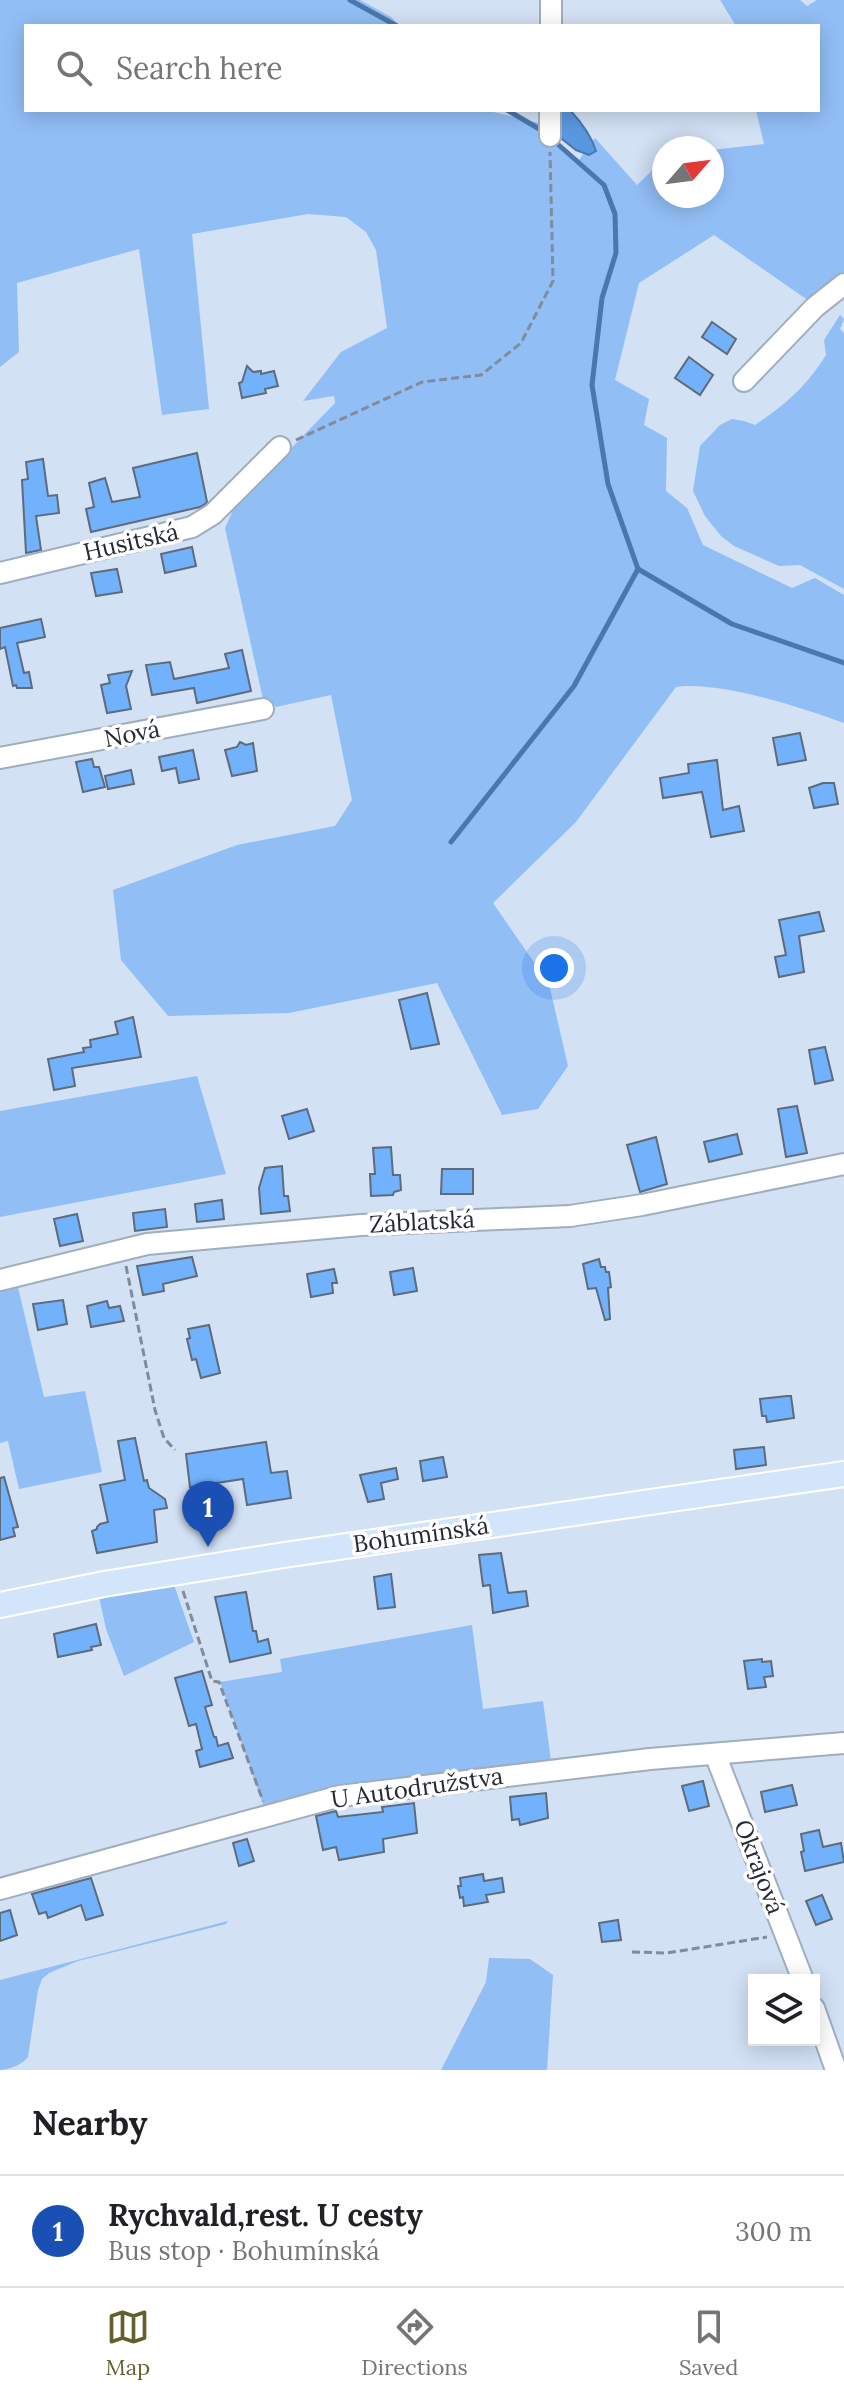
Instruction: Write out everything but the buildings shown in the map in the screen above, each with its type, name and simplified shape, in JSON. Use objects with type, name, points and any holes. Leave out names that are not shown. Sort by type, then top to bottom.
[{"type":"main road","name":"Bohumínská","points":[[0,1605],[178,1572],[844,1474]]},
{"type":"street","points":[[551,0],[551,24]]},
{"type":"street","points":[[550,112],[550,136]]},
{"type":"street","points":[[744,381],[815,307],[844,284]]},
{"type":"street","name":"Husitská","points":[[0,573],[192,527],[213,514],[280,447]]},
{"type":"street","name":"Nová","points":[[0,758],[263,709]]},
{"type":"street","name":"Záblatská","points":[[0,1280],[147,1244],[361,1225],[570,1216],[642,1205],[844,1164]]},
{"type":"street","name":"U Autodružstva","points":[[0,1889],[340,1796],[650,1759],[844,1743]]},
{"type":"street","name":"Okrajová","points":[[715,1754],[801,1974]]},
{"type":"street","points":[[820,2025],[836,2070]]},
{"type":"path","points":[[280,447],[422,382],[481,375],[521,343],[553,281],[550,136]]},
{"type":"path","points":[[122,1250],[155,1410],[164,1438],[175,1450]]},
{"type":"path","points":[[178,1572],[212,1681],[219,1682],[268,1815]]},
{"type":"path","points":[[632,1952],[667,1953],[785,1934]]},
{"type":"shaded area","points":[[0,0],[360,0],[398,24],[24,24],[24,112],[493,112],[539,123],[547,135],[579,160],[595,138],[637,185],[652,171],[652,208],[724,208],[724,149],[764,144],[756,112],[820,112],[820,24],[735,24],[720,0],[800,0],[807,6],[817,0],[844,0],[844,273],[809,301],[714,235],[639,283],[615,380],[649,399],[644,425],[667,438],[666,491],[687,508],[703,545],[792,588],[815,578],[844,595],[844,723],[737,691],[676,687],[576,822],[493,903],[549,984],[568,1066],[538,1109],[502,1115],[437,983],[289,1013],[168,1016],[121,960],[113,890],[237,845],[335,826],[352,800],[331,695],[276,707],[270,699],[263,699],[225,528],[235,506],[335,403],[334,396],[303,401],[341,352],[387,328],[376,250],[366,232],[346,217],[308,214],[192,234],[209,409],[162,415],[139,249],[17,283],[19,352],[0,367]]},
{"type":"shaded area","points":[[557,112],[572,112],[596,151],[589,155],[576,150],[557,135]]},
{"type":"shaded area","points":[[840,315],[844,319],[840,329],[844,333],[844,589],[800,565],[779,566],[734,546],[705,516],[693,491],[700,446],[720,425],[732,419],[755,425],[795,394],[826,355],[824,340]]},
{"type":"shaded area","points":[[197,1076],[226,1174],[0,1217],[0,1111]]},
{"type":"shaded area","points":[[17,1283],[44,1397],[85,1391],[102,1472],[19,1489],[8,1441],[0,1443],[0,1287]]},
{"type":"shaded area","points":[[174,1585],[194,1642],[124,1676],[106,1629],[99,1597]]},
{"type":"shaded area","points":[[472,1625],[483,1709],[543,1701],[551,1761],[264,1807],[220,1682],[282,1672],[280,1659]]},
{"type":"shaded area","points":[[228,1921],[78,1961],[49,1973],[42,1979],[38,1990],[28,2057],[16,2066],[0,2070],[0,1980]]},
{"type":"shaded area","points":[[489,1958],[530,1959],[553,1975],[547,2070],[441,2070],[486,1982]]},
{"type":"waterway","points":[[350,0],[393,24]]},
{"type":"waterway","points":[[510,112],[546,133]]},
{"type":"waterway","points":[[553,140],[604,185],[615,214],[616,253],[602,298],[592,385],[608,484],[638,569],[732,624],[844,663]]},
{"type":"waterway","points":[[451,842],[574,686],[638,569]]},
{"type":"place","name":"Rychvald,rest. U cesty","points":[[208,1547]]}]
